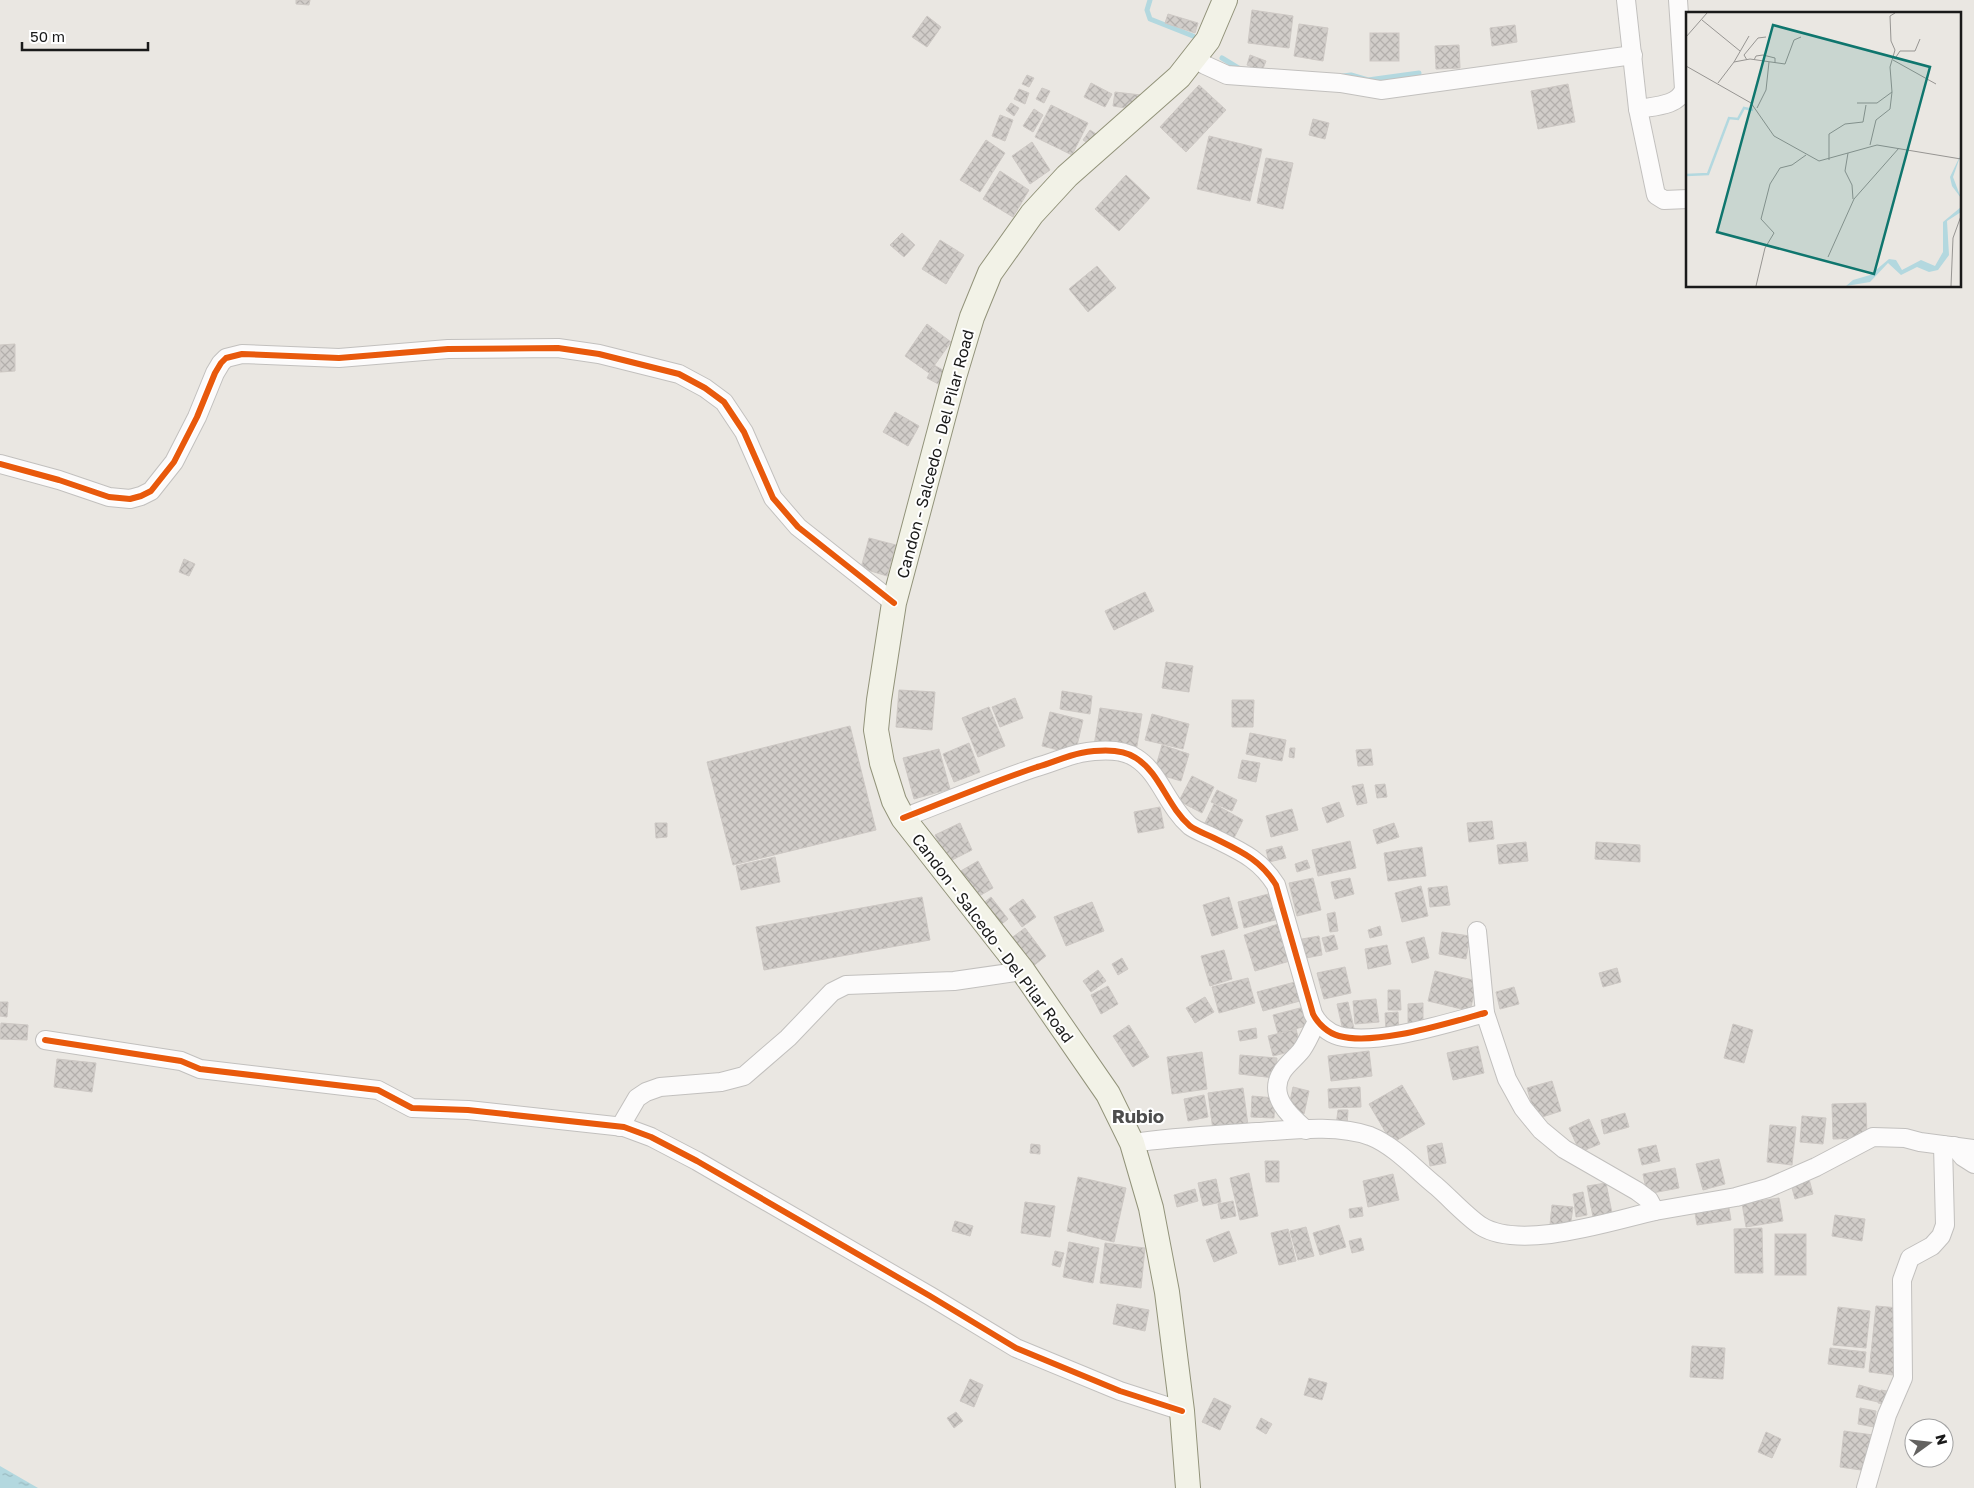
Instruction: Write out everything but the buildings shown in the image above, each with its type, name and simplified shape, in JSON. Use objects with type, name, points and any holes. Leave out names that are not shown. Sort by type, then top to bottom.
[{"type":"main road","name":"Candon - Salcedo - Del Pilar Road","points":[[1188,1488],[1182,1411],[1167,1292],[1152,1208],[1132,1143],[1108,1094],[1023,971],[903,818],[894,801],[888,782],[876,730],[894,603],[954,376],[972,316],[990,273],[1032,214],[1067,176],[1179,77],[1208,40],[1225,0]]},
{"type":"street","points":[[1626,0],[1638,109],[1656,195],[1664,200],[1686,200]]},
{"type":"street","points":[[1638,109],[1677,100],[1682,95],[1684,89],[1678,0]]},
{"type":"street","points":[[1195,56],[1205,65],[1226,75],[1340,83],[1381,90],[1633,54]]},
{"type":"street","points":[[0,464],[59,480],[110,497],[130,499],[151,491],[174,462],[221,363],[226,358],[242,354],[339,358],[448,349],[558,348],[598,354],[679,374],[705,388],[724,402],[744,432],[773,498],[798,527],[894,603]]},
{"type":"street","points":[[903,818],[1010,776],[1080,753],[1115,751],[1135,757],[1146,766],[1172,806],[1192,827],[1239,850],[1257,861],[1267,871],[1276,885],[1313,1014],[1317,1022],[1337,1036],[1359,1039],[1404,1033],[1485,1013]]},
{"type":"street","points":[[1477,931],[1485,1013],[1507,1079],[1523,1108],[1541,1130],[1564,1149],[1637,1191],[1649,1200],[1655,1211]]},
{"type":"street","points":[[620,1127],[637,1098],[646,1092],[660,1087],[722,1082],[744,1076],[788,1038],[832,992],[846,985],[954,981],[1023,971]]},
{"type":"street","points":[[1306,1130],[1290,1116],[1280,1103],[1277,1090],[1282,1072],[1302,1050],[1317,1022]]},
{"type":"street","points":[[46,1040],[181,1061],[200,1069],[378,1090],[412,1108],[468,1110],[620,1127],[651,1137],[697,1161],[1016,1348],[1120,1392],[1182,1411]]},
{"type":"street","points":[[1132,1143],[1196,1136],[1306,1130],[1341,1130],[1369,1136],[1389,1146],[1481,1226],[1503,1235],[1528,1236],[1580,1229],[1655,1211],[1736,1197],[1768,1188],[1816,1167],[1873,1138],[1905,1138],[1974,1149]]},
{"type":"street","points":[[1948,1146],[1974,1164]]},
{"type":"street","points":[[1866,1488],[1887,1415],[1903,1378],[1902,1280],[1906,1266],[1910,1258],[1932,1246],[1941,1236],[1945,1226],[1948,1146]]},
{"type":"water","points":[[0,1466],[38,1488],[0,1488]]},
{"type":"waterway","points":[[1150,0],[1147,10],[1150,19],[1193,36]]},
{"type":"waterway","points":[[1222,58],[1240,69]]},
{"type":"waterway","points":[[1343,76],[1351,75],[1368,80],[1419,73]]},
{"type":"cycle path","points":[[0,464],[59,480],[109,497],[130,499],[141,496],[151,491],[174,462],[221,363],[226,358],[242,354],[339,358],[448,349],[558,348],[599,354],[679,374],[705,388],[724,402],[744,432],[773,498],[798,527],[894,603]]},
{"type":"cycle path","points":[[903,818],[1003,779],[1070,756],[1102,751],[1116,751],[1130,755],[1144,764],[1151,772],[1175,809],[1190,826],[1249,857],[1270,876],[1276,885],[1313,1014],[1327,1030],[1335,1035],[1355,1038],[1392,1036],[1485,1013]]},
{"type":"cycle path","points":[[45,1040],[181,1061],[200,1069],[378,1090],[412,1108],[468,1110],[624,1127],[651,1137],[697,1161],[1016,1348],[1120,1391],[1182,1411]]},
{"type":"district","name":"Rubio","points":[[1138,1116]]}]
